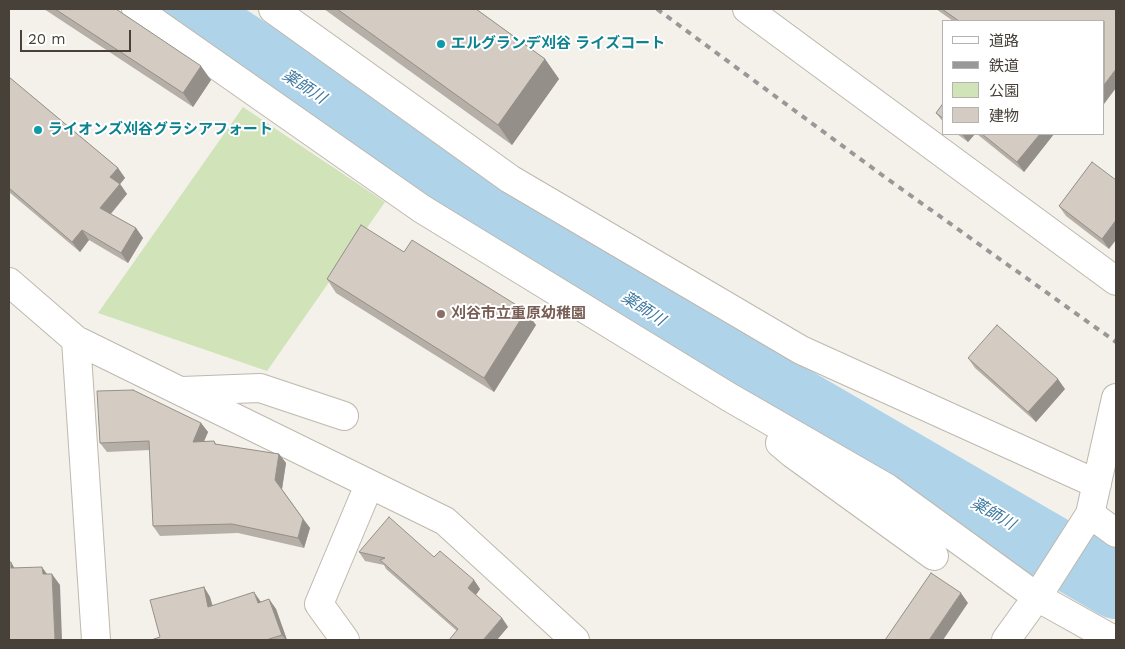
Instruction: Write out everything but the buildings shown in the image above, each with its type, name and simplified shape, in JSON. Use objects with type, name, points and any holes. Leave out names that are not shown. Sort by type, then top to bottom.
[{"type":"street","points":[[136,9],[422,210],[728,397],[887,488],[1037,597],[1114,640]]},
{"type":"street","points":[[274,9],[510,179],[801,350],[1097,484]]},
{"type":"street","points":[[747,9],[1116,280]]},
{"type":"street","points":[[9,282],[76,340],[445,521],[575,640]]},
{"type":"street","points":[[76,340],[96,640]]},
{"type":"street","points":[[178,391],[260,388],[344,416]]},
{"type":"street","points":[[728,397],[793,454],[934,556]]},
{"type":"street","points":[[1006,640],[1037,597],[1090,514],[1116,398]]},
{"type":"street","points":[[345,640],[320,604],[369,485]]},
{"type":"street","points":[[1090,514],[1116,534]]},
{"type":"green space","points":[[243,107],[385,202],[267,371],[98,313]]},
{"type":"waterway","name":"薬師川","points":[[185,9],[677,331],[1116,586]]},
{"type":"railway","points":[[657,9],[882,175],[1116,342]]},
{"type":"place","name":"エルグランデ刈谷 ライズコート","points":[[441,44]]},
{"type":"place","name":"ライオンズ刈谷グラシアフォート","points":[[38,130]]},
{"type":"place","name":"刈谷市立重原幼稚園","points":[[441,314]]}]
